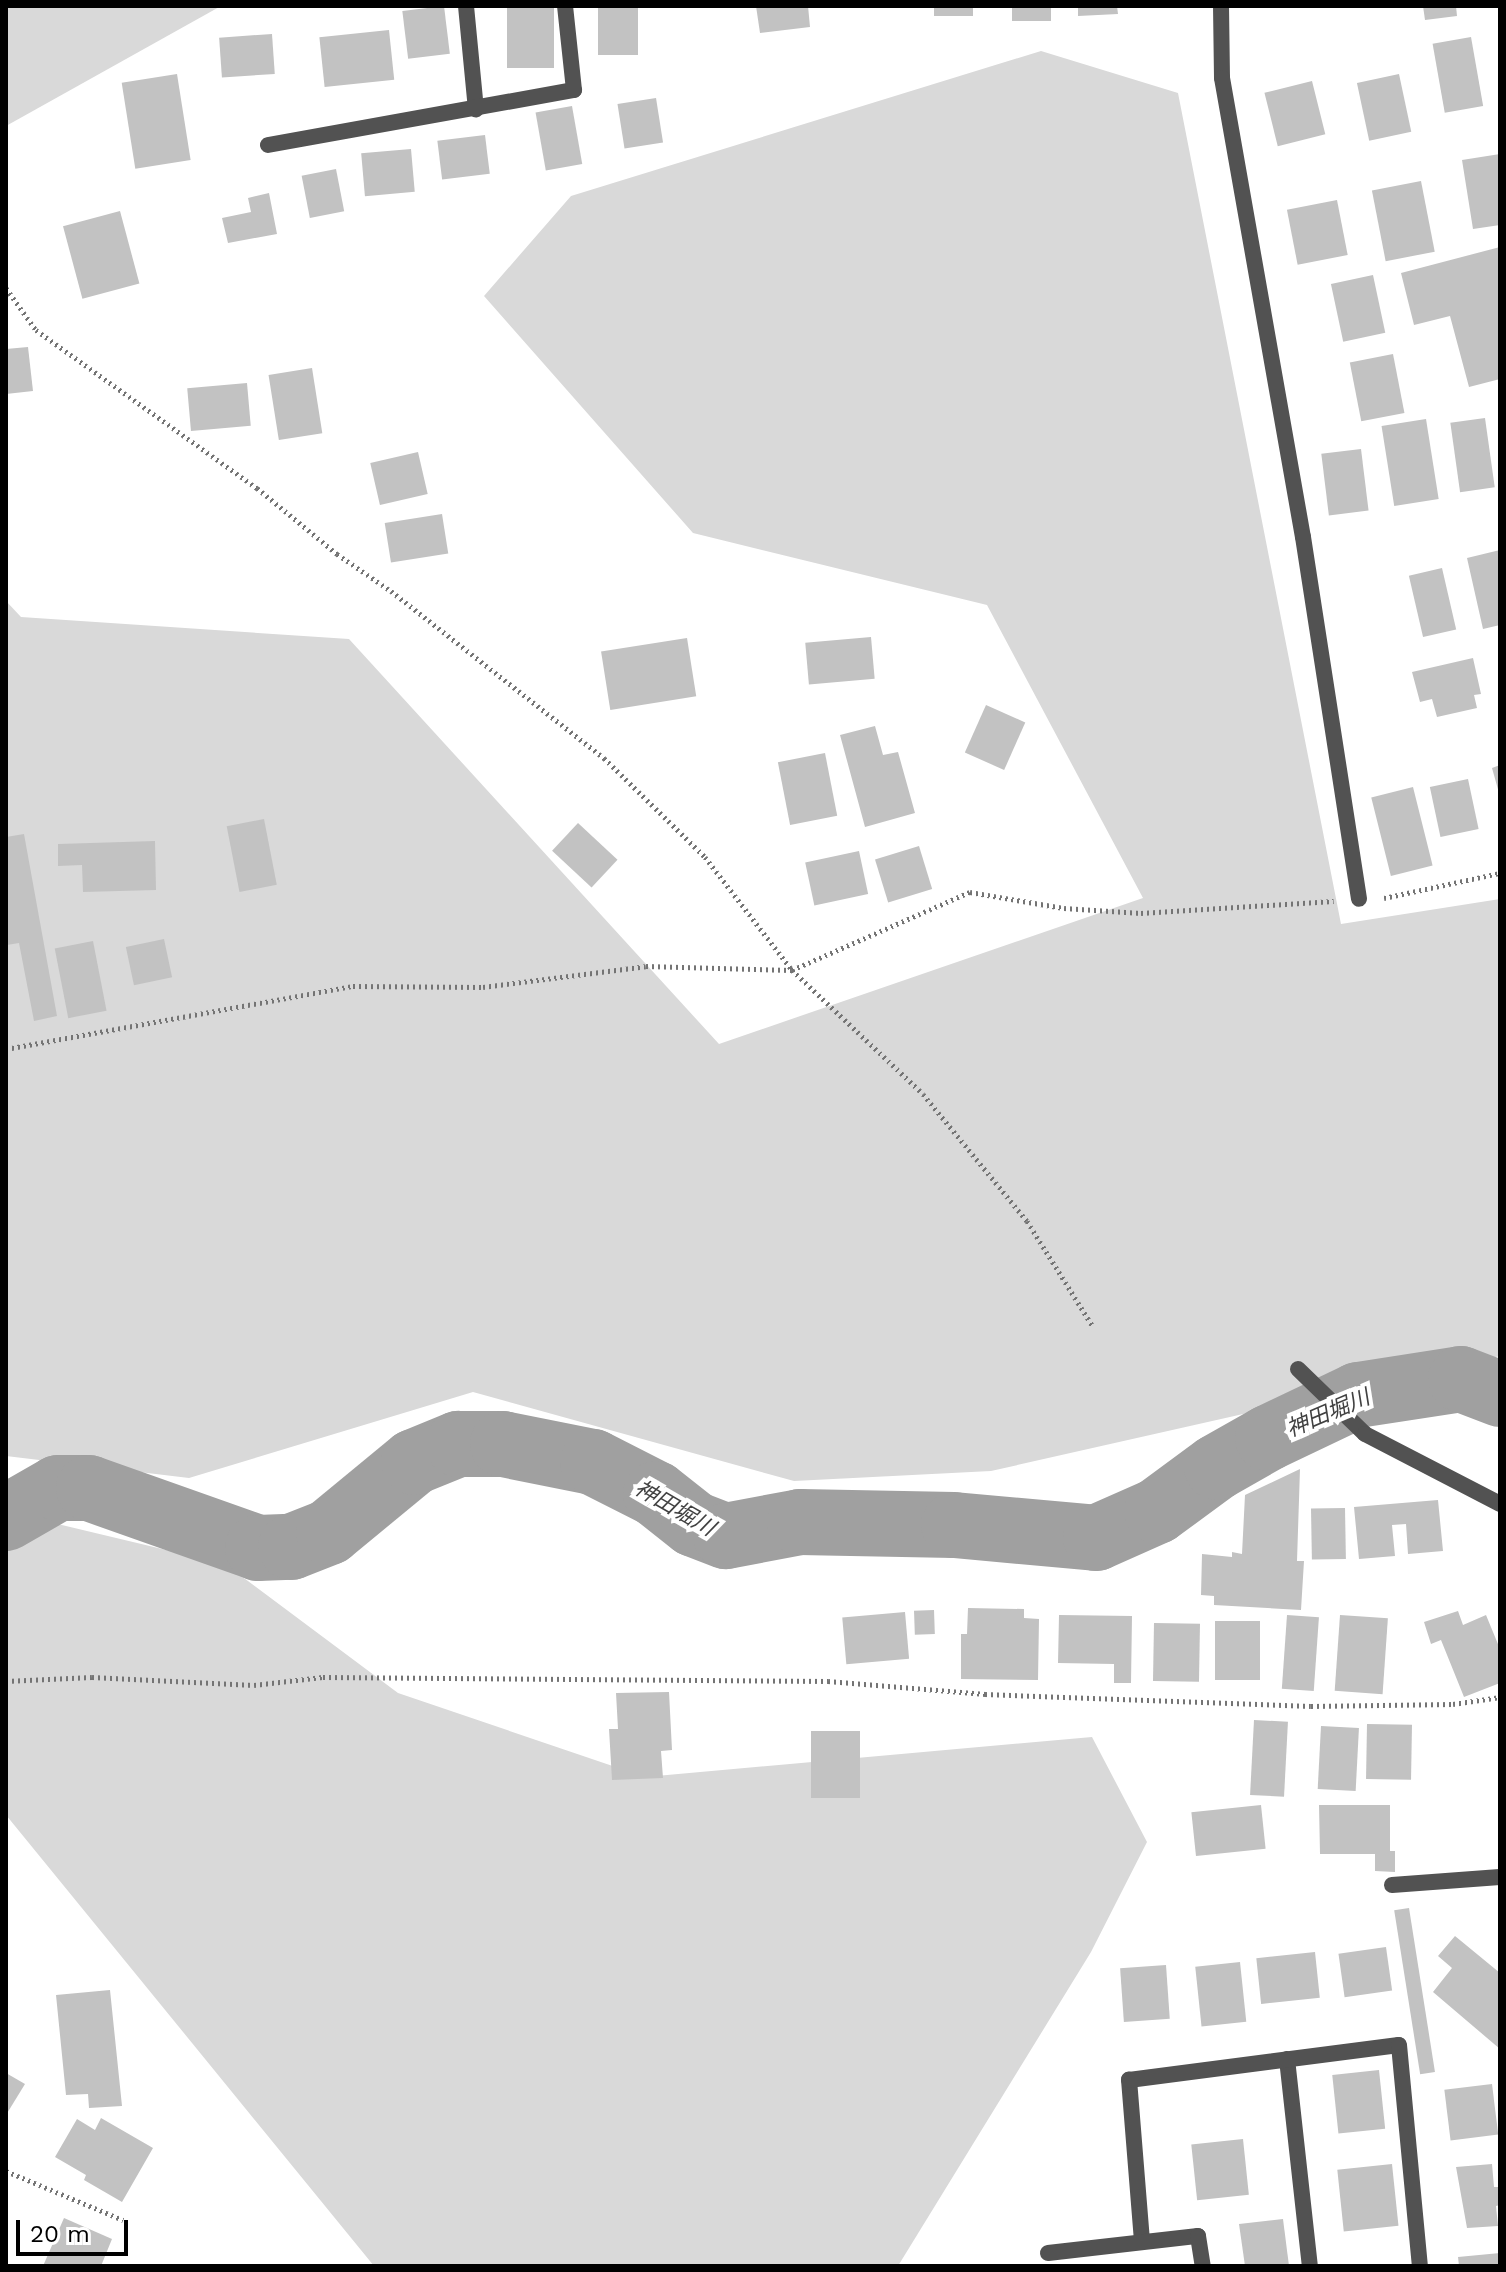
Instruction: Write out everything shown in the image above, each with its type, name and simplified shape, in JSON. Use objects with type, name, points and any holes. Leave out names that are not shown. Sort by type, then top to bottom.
[{"type":"street","points":[[466,6],[476,110]]},
{"type":"street","points":[[268,145],[574,90],[565,6]]},
{"type":"street","points":[[1221,6],[1222,78],[1303,537],[1359,899]]},
{"type":"street","points":[[1298,1369],[1365,1434],[1500,1504]]},
{"type":"street","points":[[1392,1885],[1500,1877]]},
{"type":"street","points":[[1142,2241],[1129,2080],[1399,2045],[1420,2266]]},
{"type":"street","points":[[1287,2059],[1310,2266]]},
{"type":"street","points":[[1048,2253],[1198,2236],[1203,2266]]},
{"type":"path","points":[[6,288],[36,330],[257,488],[337,554],[391,591],[604,758],[705,857],[792,970],[923,1094],[1027,1221],[1092,1325]]},
{"type":"path","points":[[6,1049],[353,986],[483,987],[646,966],[792,970],[970,892],[1064,908],[1141,913],[1399,897],[1500,873]]},
{"type":"path","points":[[6,1681],[92,1677],[254,1685],[323,1677],[828,1681],[985,1694],[1311,1706],[1453,1704],[1500,1697]]},
{"type":"path","points":[[6,2171],[123,2220]]},
{"type":"shaded area","points":[[6,6],[221,6],[6,126]]},
{"type":"shaded area","points":[[1041,51],[1178,93],[1341,924],[1500,899],[1500,1356],[991,1471],[794,1481],[473,1392],[189,1478],[6,1456],[6,601],[21,617],[349,639],[719,1044],[1143,898],[987,605],[693,533],[484,296],[571,196]]},
{"type":"shaded area","points":[[20,1515],[225,1564],[398,1693],[645,1777],[1092,1737],[1147,1842],[1091,1952],[898,2266],[374,2266],[6,1815],[6,1548]]},
{"type":"building","points":[[444,6],[450,54],[408,59],[402,11]]},
{"type":"building","points":[[507,6],[554,6],[554,68],[507,68]]},
{"type":"building","points":[[598,6],[638,6],[638,55],[598,55]]},
{"type":"building","points":[[756,6],[808,6],[810,27],[760,33]]},
{"type":"building","points":[[934,6],[973,6],[973,16],[934,16]]},
{"type":"building","points":[[1012,6],[1051,6],[1051,21],[1012,21]]},
{"type":"building","points":[[1078,6],[1117,6],[1118,14],[1078,16]]},
{"type":"building","points":[[1423,6],[1456,6],[1457,16],[1425,20]]},
{"type":"building","points":[[389,30],[394,80],[325,87],[319,37]]},
{"type":"building","points":[[272,34],[275,74],[222,78],[219,38]]},
{"type":"building","points":[[1471,37],[1483,106],[1445,113],[1433,44]]},
{"type":"building","points":[[177,74],[191,160],[135,169],[122,83]]},
{"type":"building","points":[[1399,74],[1411,132],[1369,141],[1357,83]]},
{"type":"building","points":[[1312,81],[1325,134],[1278,146],[1264,93]]},
{"type":"building","points":[[656,98],[663,142],[625,149],[617,104]]},
{"type":"building","points":[[572,106],[582,164],[546,171],[536,112]]},
{"type":"building","points":[[485,135],[490,174],[442,180],[437,141]]},
{"type":"building","points":[[411,149],[415,192],[365,196],[361,153]]},
{"type":"building","points":[[1500,154],[1500,225],[1473,229],[1462,160]]},
{"type":"building","points":[[336,169],[344,211],[310,218],[302,176]]},
{"type":"building","points":[[1421,181],[1435,252],[1386,261],[1372,191]]},
{"type":"building","points":[[269,193],[277,234],[228,243],[222,218],[251,212],[248,198]]},
{"type":"building","points":[[1337,200],[1348,255],[1298,265],[1287,210]]},
{"type":"building","points":[[120,211],[139,283],[82,299],[63,226]]},
{"type":"building","points":[[1500,247],[1500,379],[1469,387],[1450,316],[1414,325],[1401,273]]},
{"type":"building","points":[[1373,275],[1385,333],[1343,342],[1331,284]]},
{"type":"building","points":[[28,347],[33,391],[6,394],[6,349]]},
{"type":"building","points":[[1393,354],[1404,413],[1361,421],[1350,362]]},
{"type":"building","points":[[312,368],[322,433],[279,440],[269,375]]},
{"type":"building","points":[[247,383],[251,426],[191,431],[187,388]]},
{"type":"building","points":[[1485,418],[1495,487],[1460,492],[1450,423]]},
{"type":"building","points":[[1426,419],[1439,499],[1394,506],[1382,426]]},
{"type":"building","points":[[1361,449],[1369,511],[1329,515],[1321,454]]},
{"type":"building","points":[[418,452],[428,494],[380,505],[370,463]]},
{"type":"building","points":[[442,514],[448,554],[391,563],[385,523]]},
{"type":"building","points":[[1500,550],[1500,625],[1483,629],[1467,558]]},
{"type":"building","points":[[1442,568],[1456,629],[1423,637],[1409,576]]},
{"type":"building","points":[[871,637],[875,679],[809,685],[805,643]]},
{"type":"building","points":[[687,638],[696,696],[610,710],[601,652]]},
{"type":"building","points":[[1473,658],[1481,694],[1474,695],[1477,708],[1437,717],[1432,699],[1420,702],[1412,672]]},
{"type":"building","points":[[986,705],[1025,722],[1004,770],[965,753]]},
{"type":"building","points":[[875,726],[883,755],[898,752],[915,813],[865,827],[840,735]]},
{"type":"building","points":[[825,753],[837,816],[790,825],[778,762]]},
{"type":"building","points":[[1500,765],[1500,792],[1499,793],[1492,768]]},
{"type":"building","points":[[1468,779],[1479,829],[1440,837],[1430,787]]},
{"type":"building","points":[[1413,787],[1433,866],[1391,876],[1371,797]]},
{"type":"building","points":[[264,819],[277,885],[239,892],[227,826]]},
{"type":"building","points":[[578,823],[617,860],[592,888],[552,851]]},
{"type":"building","points":[[24,834],[57,1016],[34,1021],[19,943],[7,945],[6,941],[6,837]]},
{"type":"building","points":[[155,841],[156,890],[83,892],[82,865],[58,866],[58,844]]},
{"type":"building","points":[[919,846],[932,889],[888,902],[875,859]]},
{"type":"building","points":[[859,851],[868,894],[814,905],[805,862]]},
{"type":"building","points":[[164,939],[172,977],[134,985],[126,947]]},
{"type":"building","points":[[93,941],[107,1011],[68,1018],[55,948]]},
{"type":"building","points":[[1300,1469],[1297,1561],[1304,1561],[1301,1610],[1214,1605],[1214,1596],[1201,1595],[1202,1554],[1232,1557],[1232,1552],[1242,1554],[1245,1495]]},
{"type":"building","points":[[1438,1500],[1443,1551],[1408,1554],[1406,1524],[1392,1525],[1395,1556],[1359,1559],[1354,1507]]},
{"type":"building","points":[[1345,1508],[1346,1559],[1312,1560],[1311,1509]]},
{"type":"building","points":[[968,1608],[1024,1609],[1024,1618],[1039,1619],[1038,1680],[961,1679],[961,1634],[967,1634]]},
{"type":"building","points":[[934,1610],[935,1634],[915,1635],[914,1611]]},
{"type":"building","points":[[1458,1611],[1463,1625],[1486,1615],[1500,1649],[1500,1683],[1464,1697],[1441,1640],[1431,1644],[1424,1622]]},
{"type":"building","points":[[905,1612],[909,1659],[846,1664],[842,1617]]},
{"type":"building","points":[[1059,1615],[1132,1616],[1131,1683],[1114,1683],[1114,1664],[1058,1663]]},
{"type":"building","points":[[1287,1615],[1319,1617],[1314,1691],[1282,1689]]},
{"type":"building","points":[[1340,1615],[1388,1618],[1383,1694],[1335,1691]]},
{"type":"building","points":[[1215,1621],[1260,1621],[1260,1680],[1215,1680]]},
{"type":"building","points":[[1154,1623],[1200,1624],[1199,1682],[1153,1681]]},
{"type":"building","points":[[669,1692],[672,1750],[661,1751],[663,1778],[612,1780],[609,1729],[618,1729],[616,1693]]},
{"type":"building","points":[[1254,1720],[1288,1722],[1284,1797],[1250,1795]]},
{"type":"building","points":[[1367,1724],[1412,1725],[1411,1780],[1366,1779]]},
{"type":"building","points":[[1321,1726],[1359,1728],[1356,1791],[1318,1789]]},
{"type":"building","points":[[811,1731],[860,1731],[860,1798],[811,1798]]},
{"type":"building","points":[[1261,1805],[1266,1849],[1196,1856],[1191,1812]]},
{"type":"building","points":[[1319,1805],[1390,1805],[1390,1851],[1395,1851],[1395,1872],[1375,1871],[1375,1854],[1320,1854]]},
{"type":"building","points":[[1409,1908],[1435,2072],[1420,2074],[1394,1910]]},
{"type":"building","points":[[1455,1936],[1500,1973],[1500,2049],[1433,1992],[1452,1968],[1438,1956]]},
{"type":"building","points":[[1386,1947],[1392,1991],[1345,1997],[1338,1954]]},
{"type":"building","points":[[1315,1952],[1320,1998],[1261,2004],[1256,1958]]},
{"type":"building","points":[[1240,1962],[1246,2022],[1202,2026],[1195,1967]]},
{"type":"building","points":[[1166,1965],[1170,2019],[1124,2022],[1120,1968]]},
{"type":"building","points":[[110,1990],[122,2106],[89,2108],[88,2094],[66,2095],[56,1995]]},
{"type":"building","points":[[1379,2070],[1385,2129],[1338,2134],[1332,2075]]},
{"type":"building","points":[[6,2073],[25,2084],[6,2115]]},
{"type":"building","points":[[1492,2084],[1498,2135],[1451,2140],[1444,2090]]},
{"type":"building","points":[[101,2118],[153,2148],[122,2202],[84,2180],[86,2175],[55,2157],[77,2119],[95,2130]]},
{"type":"building","points":[[1243,2139],[1249,2195],[1197,2200],[1191,2144]]},
{"type":"building","points":[[1392,2164],[1398,2226],[1344,2231],[1337,2170]]},
{"type":"building","points":[[1492,2164],[1494,2187],[1500,2187],[1500,2205],[1496,2206],[1498,2226],[1467,2228],[1456,2167]]},
{"type":"building","points":[[64,2218],[112,2239],[101,2266],[43,2266]]},
{"type":"building","points":[[1283,2219],[1289,2266],[1245,2266],[1239,2224]]},
{"type":"building","points":[[1500,2253],[1500,2266],[1459,2266],[1458,2257]]},
{"type":"waterway","name":"神田堀川","points":[[6,1518],[58,1488],[89,1488],[258,1548],[291,1547],[329,1532],[414,1462],[458,1444],[503,1444],[593,1462],[656,1494],[694,1524],[726,1536],[800,1522],[954,1525],[1096,1538],[1157,1511],[1217,1467],[1268,1438],[1358,1395],[1461,1379],[1500,1394]]}]
